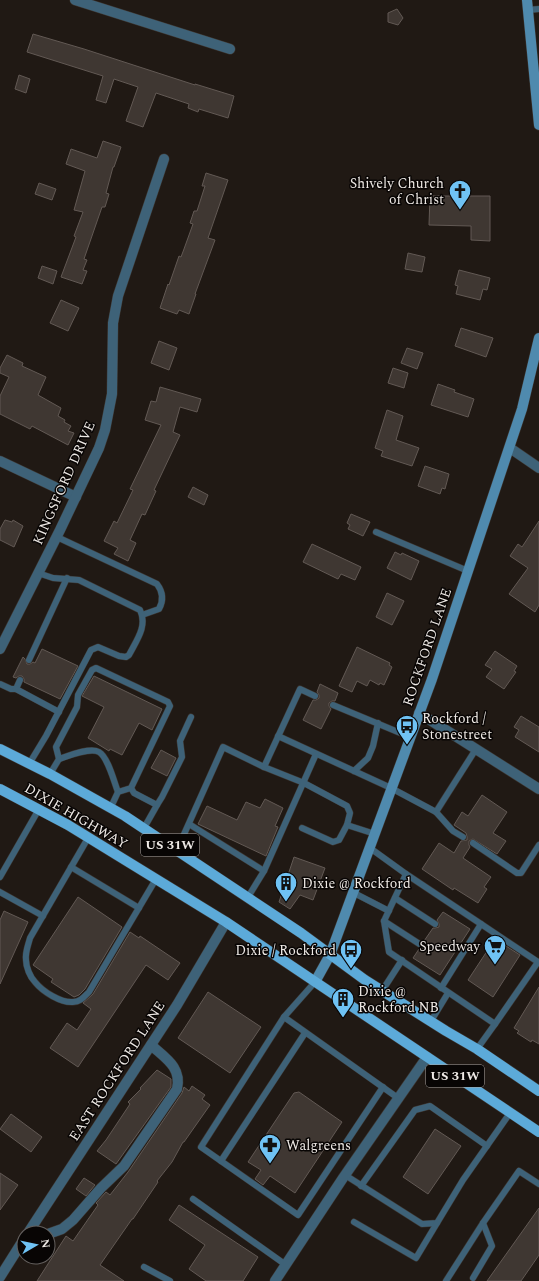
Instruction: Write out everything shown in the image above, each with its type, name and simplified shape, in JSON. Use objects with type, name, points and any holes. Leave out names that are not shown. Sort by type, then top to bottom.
[{"type":"main road","points":[[527,5],[535,49],[539,125]]},
{"type":"main road","name":"ROCKFORD LANE","points":[[315,982],[330,955],[354,893],[432,679],[510,448],[522,409],[539,338]]},
{"type":"main road","name":"DIXIE HIGHWAY","points":[[0,749],[111,807],[248,897],[382,991],[477,1049],[539,1092]]},
{"type":"main road","name":"DIXIE HIGHWAY","points":[[0,789],[39,809],[226,922],[539,1132]]},
{"type":"street","points":[[75,0],[230,49]]},
{"type":"street","name":"KINGSFORD DRIVE","points":[[0,649],[57,537],[99,446],[107,424],[112,394],[113,323],[118,296],[164,159]]},
{"type":"street","points":[[510,448],[539,468]]},
{"type":"street","points":[[0,461],[76,497]]},
{"type":"street","points":[[419,713],[539,789]]},
{"type":"street","name":"EAST ROCKFORD LANE","points":[[35,1225],[177,1005],[226,922]]},
{"type":"street","points":[[56,1231],[62,1229],[73,1220],[101,1188],[124,1166],[177,1089],[179,1080],[173,1065],[151,1044]]},
{"type":"street","points":[[275,1281],[345,1175],[427,1057]]},
{"type":"street","points":[[0,1277],[16,1252]]},
{"type":"lane","points":[[527,5],[539,9]]},
{"type":"lane","points":[[376,532],[468,571]]},
{"type":"lane","points":[[57,537],[157,584],[162,590],[162,604],[155,612],[142,615]]},
{"type":"lane","points":[[29,764],[59,712],[91,650],[98,647],[126,657],[129,655],[142,628],[144,620],[140,610],[78,580],[53,578],[38,573]]},
{"type":"lane","points":[[29,660],[67,578]]},
{"type":"lane","points":[[59,759],[56,747],[77,707],[78,695],[92,670],[96,668],[168,702],[170,706],[131,788],[118,792]]},
{"type":"lane","points":[[16,689],[20,680]]},
{"type":"lane","points":[[0,684],[11,689],[16,689],[59,712]]},
{"type":"lane","points":[[264,767],[300,689],[314,696]]},
{"type":"lane","points":[[333,705],[410,737]]},
{"type":"lane","points":[[144,828],[162,797],[182,757],[180,741],[191,717]]},
{"type":"lane","points":[[354,771],[368,758],[373,746],[378,723]]},
{"type":"lane","points":[[278,736],[391,788],[436,812],[453,830],[463,837]]},
{"type":"lane","points":[[177,850],[223,747],[264,767],[304,783],[347,806],[350,813],[347,826],[339,840],[333,842],[302,828]]},
{"type":"lane","points":[[436,812],[476,748]]},
{"type":"lane","points":[[50,774],[59,759],[80,752],[98,752],[103,756],[118,792],[111,807]]},
{"type":"lane","points":[[248,897],[264,871],[316,754]]},
{"type":"lane","points":[[131,788],[134,793],[156,805]]},
{"type":"lane","points":[[0,877],[39,809]]},
{"type":"lane","points":[[189,824],[264,871]]},
{"type":"lane","points":[[347,826],[375,834]]},
{"type":"lane","points":[[88,838],[30,938],[26,951],[26,961],[29,971],[35,982],[44,990],[64,1001],[79,1001],[88,992],[156,879]]},
{"type":"lane","points":[[473,843],[517,873],[521,873],[539,845]]},
{"type":"lane","points":[[370,848],[406,874],[538,962],[477,1049]]},
{"type":"lane","points":[[71,867],[139,908]]},
{"type":"lane","points":[[406,874],[384,921],[389,952],[495,1024]]},
{"type":"lane","points":[[0,892],[43,916]]},
{"type":"lane","points":[[354,893],[389,911]]},
{"type":"lane","points":[[395,898],[435,924]]},
{"type":"lane","points":[[384,921],[421,945]]},
{"type":"lane","points":[[442,988],[481,924]]},
{"type":"lane","points":[[462,942],[468,945]]},
{"type":"lane","points":[[382,991],[402,960]]},
{"type":"lane","points":[[448,962],[455,966]]},
{"type":"lane","points":[[315,982],[284,1017],[201,1147],[298,1215],[383,1087]]},
{"type":"lane","points":[[431,1022],[448,993]]},
{"type":"lane","points":[[284,1017],[398,1098]]},
{"type":"lane","points":[[221,1161],[306,1033]]},
{"type":"lane","points":[[361,1186],[415,1110],[430,1106],[487,1146]]},
{"type":"lane","points":[[354,1222],[416,1258],[463,1180],[510,1113]]},
{"type":"lane","points":[[446,1281],[483,1223],[519,1171],[539,1184]]},
{"type":"lane","points":[[345,1175],[422,1224],[437,1222]]},
{"type":"lane","points":[[193,1199],[286,1265]]},
{"type":"lane","points":[[474,1278],[492,1246],[483,1223]]},
{"type":"lane","points":[[144,1266],[170,1281]]},
{"type":"building","points":[[397,9],[403,18],[398,25],[388,22],[388,13]]},
{"type":"building","points":[[33,34],[234,96],[228,118],[199,109],[198,112],[188,108],[189,104],[156,93],[143,127],[126,121],[138,87],[114,79],[106,103],[96,100],[103,76],[27,52]]},
{"type":"building","points":[[19,75],[30,79],[26,93],[15,89]]},
{"type":"building","points":[[103,141],[121,147],[113,167],[106,193],[109,194],[105,207],[102,207],[84,259],[87,260],[83,270],[87,271],[82,284],[61,277],[76,237],[74,236],[83,212],[74,210],[85,171],[66,164],[71,149],[97,158]]},
{"type":"building","points":[[206,173],[228,180],[208,238],[215,240],[189,314],[179,310],[177,314],[160,308],[179,256],[181,257],[193,224],[190,223],[194,211],[197,211],[205,186],[202,186]]},
{"type":"building","points":[[39,183],[56,189],[52,200],[35,194]]},
{"type":"building","name":"Shively Church of Christ","points":[[430,196],[490,196],[490,241],[471,240],[471,226],[429,225]]},
{"type":"building","points":[[408,253],[425,257],[422,272],[405,269]]},
{"type":"building","points":[[42,266],[57,271],[53,284],[38,278]]},
{"type":"building","points":[[459,270],[490,278],[487,290],[483,289],[480,300],[456,294],[458,286],[455,285]]},
{"type":"building","points":[[61,300],[79,308],[68,331],[50,323]]},
{"type":"building","points":[[461,328],[493,338],[486,357],[455,346]]},
{"type":"building","points":[[159,341],[177,348],[169,370],[151,363]]},
{"type":"building","points":[[407,348],[423,353],[417,369],[401,363]]},
{"type":"building","points":[[7,355],[23,363],[22,366],[46,377],[38,395],[61,408],[58,416],[71,426],[68,431],[74,433],[68,445],[32,426],[30,429],[0,414],[0,396],[9,377],[0,373],[0,368]]},
{"type":"building","points":[[393,368],[408,373],[404,388],[388,383]]},
{"type":"building","points":[[438,384],[455,390],[454,392],[474,399],[468,417],[431,405]]},
{"type":"building","points":[[160,387],[201,399],[197,412],[180,407],[173,432],[180,435],[154,490],[156,491],[145,515],[142,514],[130,540],[136,543],[128,561],[114,554],[118,548],[104,541],[114,521],[117,523],[133,490],[130,489],[161,425],[145,420],[151,401],[156,402]]},
{"type":"building","points":[[387,410],[403,416],[396,440],[419,448],[412,466],[381,456],[383,451],[375,448]]},
{"type":"building","points":[[425,466],[449,474],[445,489],[442,488],[440,494],[418,486]]},
{"type":"building","points":[[193,487],[208,495],[204,505],[188,497]]},
{"type":"building","points":[[351,514],[370,522],[363,536],[348,529],[350,525],[347,523]]},
{"type":"building","points":[[5,520],[12,522],[13,520],[23,526],[14,547],[0,540],[0,529]]},
{"type":"building","points":[[539,521],[539,605],[535,612],[509,594],[528,568],[510,556],[518,544],[522,547]]},
{"type":"building","points":[[312,544],[361,567],[355,580],[341,574],[338,579],[303,562]]},
{"type":"building","points":[[395,552],[401,555],[402,553],[419,561],[411,580],[387,568]]},
{"type":"building","points":[[387,593],[404,601],[392,625],[376,617]]},
{"type":"building","points":[[357,647],[390,663],[389,665],[392,667],[384,685],[380,683],[379,685],[370,680],[367,686],[357,681],[352,692],[339,686]]},
{"type":"building","points":[[42,649],[78,666],[60,699],[24,682],[22,676],[16,678],[13,677],[23,657],[27,664],[33,662],[35,663]]},
{"type":"building","points":[[495,651],[517,666],[514,671],[516,672],[504,689],[486,677],[492,669],[485,665]]},
{"type":"building","points":[[94,676],[162,709],[152,730],[139,723],[122,755],[110,749],[109,751],[88,738],[104,707],[82,696]]},
{"type":"building","points":[[320,684],[338,693],[335,701],[329,703],[331,709],[321,729],[303,720],[313,700],[319,698],[317,692]]},
{"type":"building","points":[[521,716],[539,727],[539,752],[515,737],[519,730],[514,727]]},
{"type":"building","points":[[161,750],[176,758],[167,776],[151,768]]},
{"type":"building","points":[[482,795],[507,812],[493,833],[506,841],[497,854],[473,839],[469,841],[470,847],[463,858],[491,877],[484,887],[487,889],[478,903],[454,888],[453,890],[422,869],[439,843],[454,853],[461,841],[467,840],[466,833],[454,825],[462,812],[468,816]]},
{"type":"building","points":[[265,799],[283,808],[275,826],[278,827],[266,856],[198,824],[207,806],[237,820],[246,802],[260,808]]},
{"type":"building","points":[[294,857],[325,868],[313,900],[300,895],[290,909],[279,902]]},
{"type":"building","points":[[78,897],[122,927],[85,989],[79,995],[74,997],[51,982],[53,979],[33,965]]},
{"type":"building","points":[[4,911],[28,922],[0,984],[0,920]]},
{"type":"building","points":[[443,912],[470,929],[440,975],[413,958],[419,949],[425,948],[424,941],[433,928],[439,927],[437,920]]},
{"type":"building","points":[[130,932],[139,938],[140,936],[180,963],[168,980],[146,965],[78,1067],[50,1048],[67,1023],[77,1030],[91,1009],[83,1003],[93,994]]},
{"type":"building","points":[[495,939],[520,955],[493,997],[468,980]]},
{"type":"building","points":[[539,987],[539,1044],[532,1040],[531,1042],[517,1033],[519,1031],[514,1028]]},
{"type":"building","points":[[208,992],[261,1027],[230,1073],[178,1038]]},
{"type":"building","points":[[157,1070],[171,1079],[171,1087],[116,1164],[97,1151],[130,1104],[128,1102]]},
{"type":"building","points":[[192,1086],[205,1095],[202,1099],[210,1105],[183,1142],[172,1162],[157,1181],[158,1182],[133,1219],[100,1265],[124,1281],[37,1281],[47,1265],[56,1265],[56,1252],[66,1236],[73,1241],[98,1205],[96,1203],[106,1192],[110,1195],[128,1172],[182,1093],[184,1087],[189,1091]]},
{"type":"building","name":"Walgreens","points":[[299,1092],[342,1122],[295,1193],[270,1176],[263,1185],[255,1179],[261,1170],[248,1162],[294,1093]]},
{"type":"building","points":[[11,1114],[42,1137],[31,1152],[0,1129]]},
{"type":"building","points":[[435,1129],[461,1146],[428,1194],[403,1177]]},
{"type":"building","points":[[0,1173],[18,1185],[0,1210]]},
{"type":"building","points":[[84,1178],[95,1185],[86,1196],[76,1189]]},
{"type":"building","points":[[179,1205],[258,1257],[243,1281],[206,1281],[189,1269],[205,1245],[169,1220]]},
{"type":"building","points":[[539,1208],[539,1255],[521,1281],[487,1281]]},
{"type":"place","name":"Shively Church of Christ","points":[[460,210]]},
{"type":"place","name":"Rockford / Stonestreet","points":[[407,746]]},
{"type":"place","name":"Dixie @ Rockford","points":[[286,902]]},
{"type":"place","name":"Speedway","points":[[495,966]]},
{"type":"place","name":"Dixie / Rockford","points":[[351,970]]},
{"type":"place","name":"Dixie @ Rockford NB","points":[[343,1018]]},
{"type":"place","name":"Walgreens","points":[[270,1164]]}]
